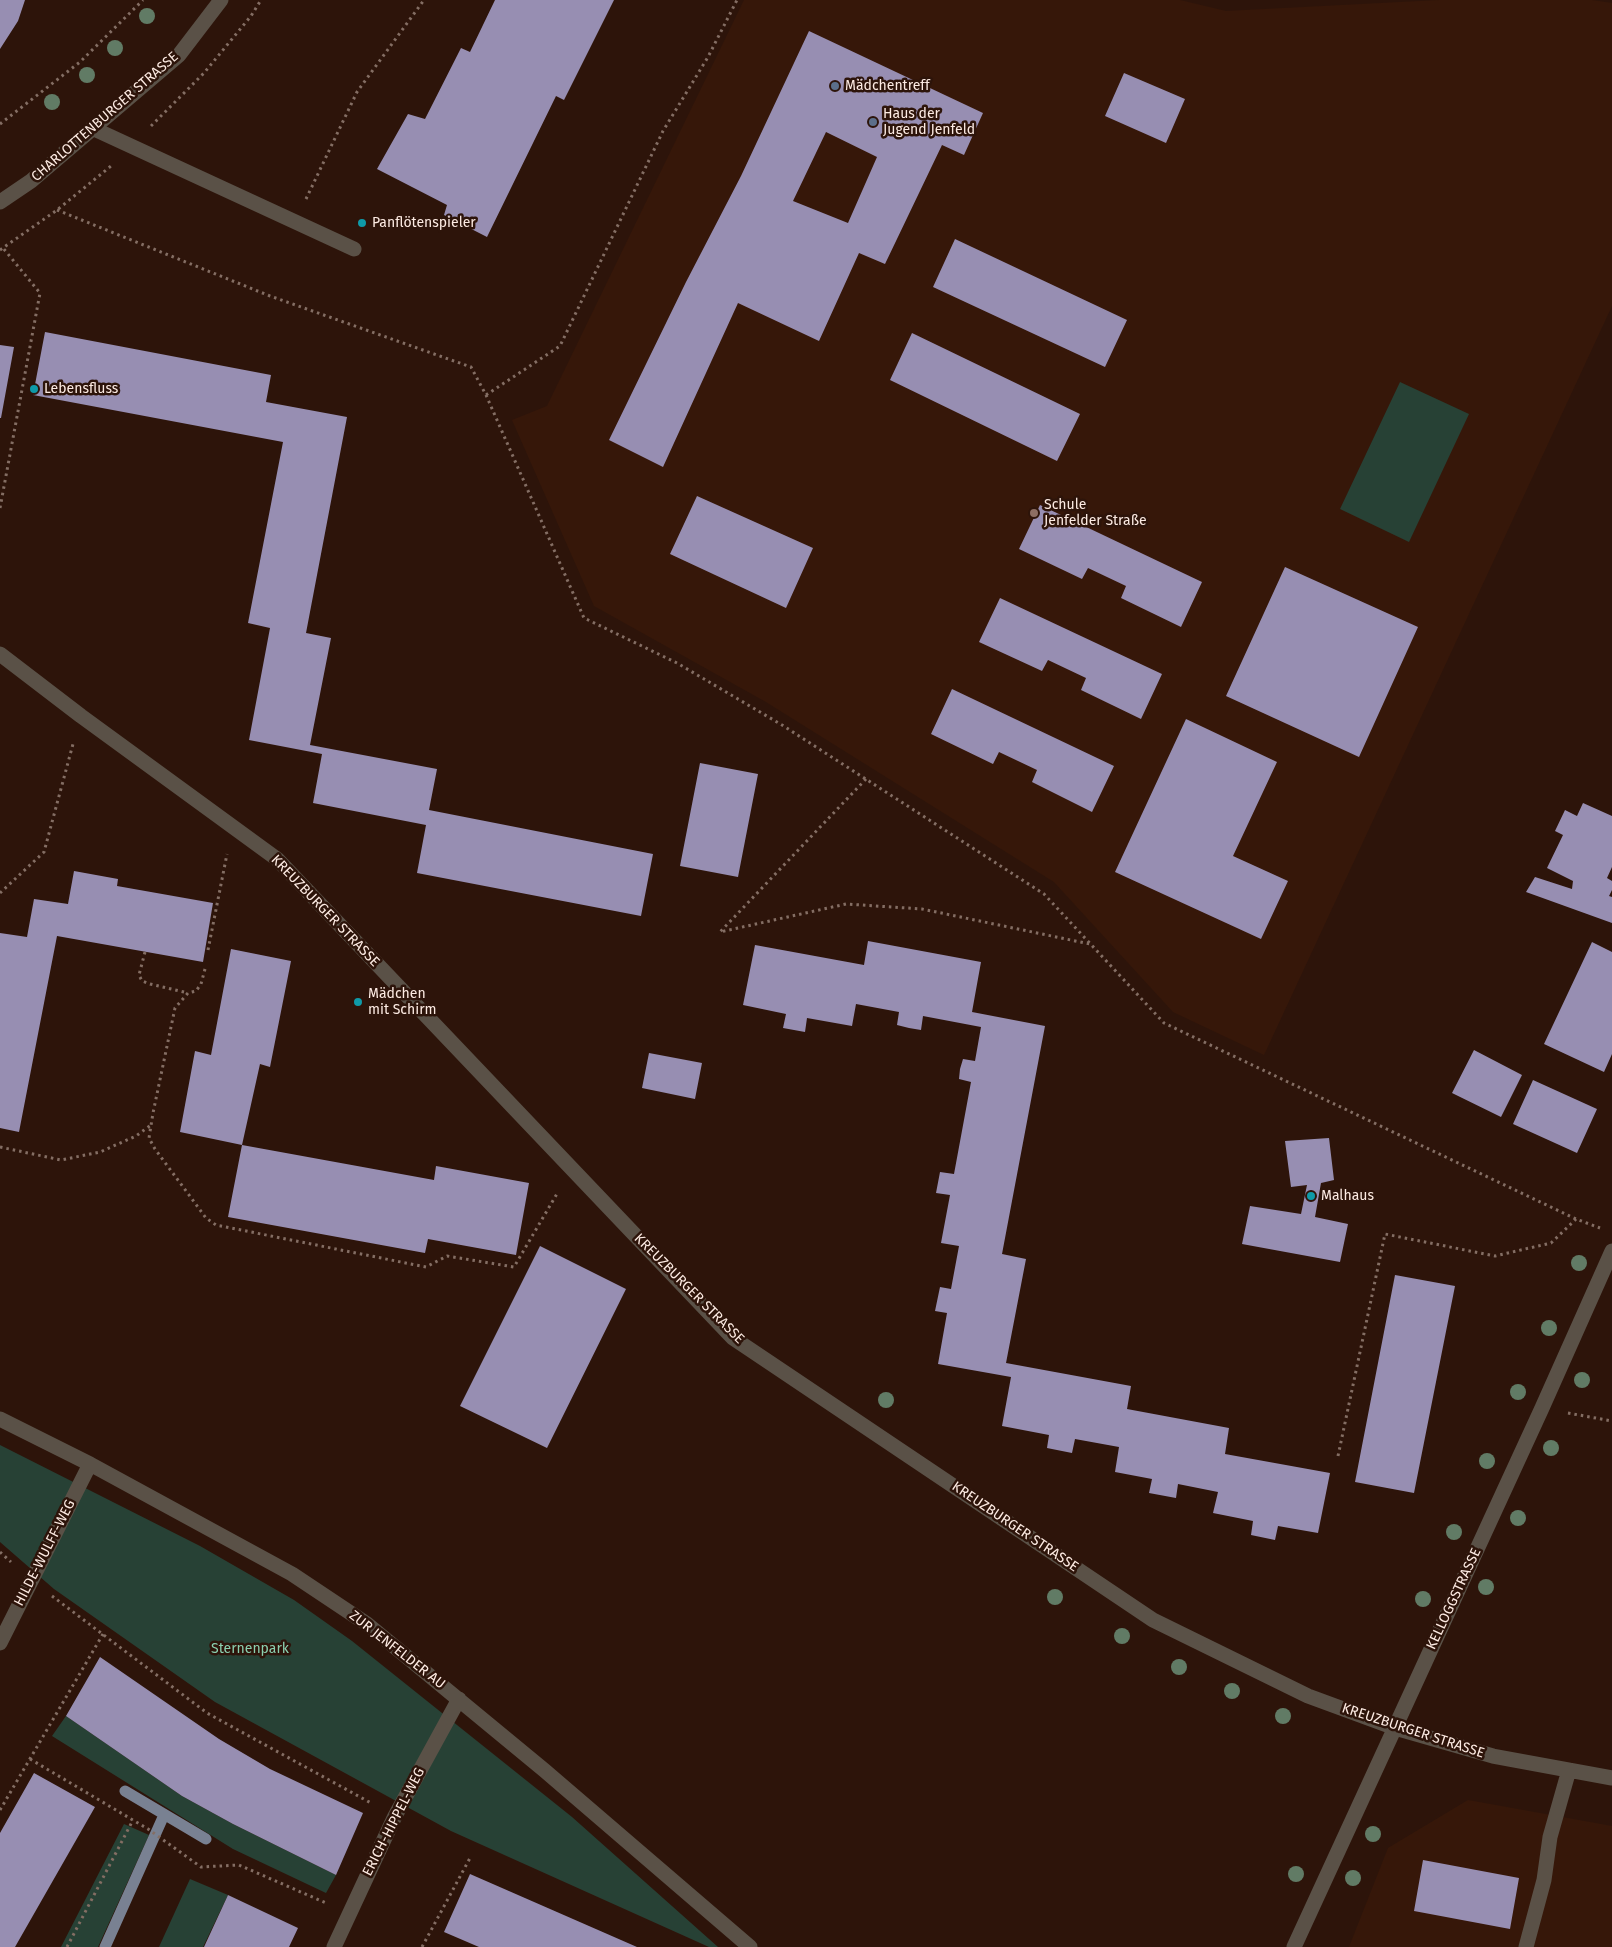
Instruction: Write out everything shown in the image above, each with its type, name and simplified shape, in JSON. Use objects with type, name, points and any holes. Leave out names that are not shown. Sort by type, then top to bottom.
[{"type":"street","name":"CHARLOTTENBURGER STRASSE","points":[[0,202],[31,181],[179,55],[221,0]]},
{"type":"street","points":[[92,128],[354,249]]},
{"type":"street","name":"KREUZBURGER STRASSE","points":[[0,654],[81,716],[277,859],[733,1338],[1153,1620],[1308,1696],[1395,1728],[1493,1756],[1612,1778]]},
{"type":"street","name":"KELLOGGSTRASSE","points":[[1294,1947],[1542,1408],[1612,1251]]},
{"type":"street","name":"ZUR JENFELDER AU","points":[[0,1419],[90,1464],[292,1574],[367,1624],[459,1699],[750,1947]]},
{"type":"street","name":"HILDE-WULFF-WEG","points":[[0,1643],[90,1464]]},
{"type":"street","name":"ERICH-HIPPEL-WEG","points":[[334,1947],[396,1816],[459,1699]]},
{"type":"street","points":[[1526,1947],[1544,1880],[1550,1837],[1569,1770]]},
{"type":"path","points":[[0,124],[80,62],[143,0]]},
{"type":"path","points":[[0,508],[40,293],[2,249],[56,210],[132,146],[204,73],[251,16],[261,0]]},
{"type":"path","points":[[295,222],[357,92],[424,0]]},
{"type":"path","points":[[486,395],[560,346],[663,131],[708,58],[737,0]]},
{"type":"path","points":[[56,210],[270,296],[471,367],[486,395],[584,618],[677,663],[782,725],[1044,894],[1164,1023],[1576,1219],[1603,1229]]},
{"type":"path","points":[[0,893],[44,852],[81,716]]},
{"type":"path","points":[[866,779],[720,932],[846,904],[922,909],[1091,944]]},
{"type":"path","points":[[208,950],[232,826]]},
{"type":"path","points":[[145,952],[139,974],[142,981],[150,984],[188,993],[196,991],[201,984],[205,969]]},
{"type":"path","points":[[188,993],[175,1008],[150,1138],[155,1149],[206,1218],[216,1225],[426,1267],[447,1256],[514,1267],[572,1168]]},
{"type":"path","points":[[0,1147],[61,1160],[100,1152],[136,1136],[152,1124]]},
{"type":"path","points":[[1338,1456],[1385,1234],[1495,1256],[1551,1243],[1576,1219]]},
{"type":"path","points":[[1542,1408],[1612,1422]]},
{"type":"path","points":[[0,1552],[31,1580],[208,1713],[396,1816]]},
{"type":"path","points":[[0,1810],[102,1634]]},
{"type":"path","points":[[30,1759],[148,1828],[201,1866],[239,1865],[328,1904]]},
{"type":"path","points":[[67,1947],[133,1820]]},
{"type":"path","points":[[422,1947],[470,1858]]},
{"type":"shaded area","name":"Schule Jenfelder Straße","points":[[744,0],[1180,0],[1226,11],[1439,0],[1592,0],[1612,3],[1612,306],[1264,1055],[1173,1012],[1054,882],[766,702],[594,606],[512,420],[547,406]]},
{"type":"shaded area","points":[[1468,1800],[1612,1826],[1612,1947],[1349,1947],[1388,1848]]},
{"type":"green space","points":[[1400,382],[1469,414],[1409,542],[1340,509]]},
{"type":"green space","name":"Sternenpark","points":[[0,1445],[200,1546],[294,1600],[352,1641],[572,1817],[718,1947],[709,1947],[451,1831],[215,1702],[54,1589],[0,1542]]},
{"type":"green space","points":[[66,1716],[182,1796],[233,1824],[336,1875],[326,1893],[233,1849],[52,1736]]},
{"type":"green space","points":[[124,1824],[149,1835],[98,1947],[61,1947]]},
{"type":"green space","points":[[190,1879],[228,1895],[203,1947],[159,1947]]},
{"type":"building","points":[[0,0],[25,0],[18,21],[0,49]]},
{"type":"building","points":[[495,0],[614,0],[564,100],[556,96],[487,237],[444,215],[447,205],[377,169],[408,114],[425,119],[461,48],[470,52]]},
{"type":"building","points":[[809,31],[983,113],[964,155],[942,145],[885,264],[859,253],[819,341],[738,303],[663,467],[609,440],[686,282],[741,176]],"holes":[[[826,132],[877,157],[848,223],[793,201]]]},
{"type":"building","points":[[1124,73],[1185,99],[1166,143],[1105,116]]},
{"type":"building","points":[[955,239],[1127,320],[1105,367],[933,287]]},
{"type":"building","points":[[45,332],[271,375],[266,402],[347,417],[306,633],[331,638],[310,745],[437,769],[429,810],[653,854],[641,916],[417,873],[426,825],[313,803],[322,754],[249,740],[270,628],[248,623],[283,442],[33,395]]},
{"type":"building","points":[[912,333],[1080,414],[1057,461],[890,380]]},
{"type":"building","points":[[0,345],[14,347],[1,418],[0,418]]},
{"type":"building","points":[[697,496],[813,548],[786,608],[670,554]]},
{"type":"building","points":[[1040,505],[1202,582],[1181,627],[1121,598],[1126,586],[1088,568],[1082,579],[1019,549]]},
{"type":"building","points":[[1285,567],[1418,627],[1359,757],[1226,696]]},
{"type":"building","points":[[1000,598],[1162,674],[1141,719],[1081,690],[1086,678],[1048,660],[1042,671],[979,642]]},
{"type":"building","points":[[952,689],[1114,766],[1092,812],[1032,782],[1037,770],[999,752],[993,764],[931,734]]},
{"type":"building","points":[[1186,719],[1277,762],[1233,856],[1288,881],[1261,939],[1115,872]]},
{"type":"building","points":[[700,763],[758,774],[738,877],[680,866]]},
{"type":"building","points":[[1583,803],[1612,816],[1612,867],[1607,878],[1612,881],[1612,890],[1609,896],[1612,897],[1612,923],[1526,892],[1535,877],[1572,889],[1573,881],[1547,868],[1563,835],[1555,831],[1565,810],[1577,816]]},
{"type":"building","points":[[74,871],[118,879],[117,886],[213,903],[203,962],[57,936],[19,1132],[0,1128],[0,933],[27,937],[34,899],[68,904]]},
{"type":"building","points":[[868,941],[981,962],[972,1012],[1045,1026],[1002,1254],[1026,1259],[1006,1363],[1131,1386],[1127,1409],[1229,1428],[1225,1454],[1330,1473],[1318,1533],[1278,1526],[1275,1540],[1251,1535],[1253,1521],[1213,1513],[1218,1492],[1178,1484],[1176,1498],[1149,1493],[1152,1479],[1115,1472],[1119,1447],[1075,1439],[1072,1453],[1047,1448],[1049,1435],[1002,1426],[1011,1377],[938,1364],[947,1313],[935,1311],[940,1287],[951,1289],[959,1246],[941,1243],[950,1195],[936,1193],[940,1172],[954,1174],[971,1082],[959,1079],[960,1069],[963,1059],[975,1061],[981,1027],[923,1016],[921,1030],[909,1028],[897,1025],[899,1012],[856,1004],[852,1026],[807,1018],[805,1032],[783,1028],[786,1014],[743,1005],[755,945],[864,965]]},
{"type":"building","points":[[1592,942],[1612,952],[1612,1054],[1604,1072],[1544,1044]]},
{"type":"building","points":[[231,949],[291,961],[270,1067],[260,1064],[242,1145],[180,1132],[195,1051],[211,1055]]},
{"type":"building","points":[[1474,1050],[1522,1075],[1501,1117],[1452,1093]]},
{"type":"building","points":[[649,1053],[702,1063],[695,1099],[642,1088]]},
{"type":"building","points":[[1533,1080],[1597,1109],[1577,1153],[1513,1124]]},
{"type":"building","name":"Malhaus","points":[[1329,1138],[1334,1180],[1321,1183],[1315,1217],[1348,1224],[1340,1262],[1242,1244],[1250,1206],[1301,1214],[1307,1185],[1291,1187],[1285,1141]]},
{"type":"building","points":[[242,1145],[434,1180],[436,1166],[529,1183],[516,1255],[428,1239],[425,1253],[228,1217]]},
{"type":"building","points":[[540,1246],[626,1289],[547,1448],[460,1406]]},
{"type":"building","points":[[1395,1275],[1455,1286],[1414,1493],[1355,1482]]},
{"type":"building","points":[[100,1657],[219,1739],[270,1769],[363,1813],[336,1875],[233,1824],[182,1796],[66,1716]]},
{"type":"building","points":[[34,1773],[95,1807],[15,1947],[0,1947],[0,1833]]},
{"type":"building","points":[[1423,1860],[1519,1878],[1510,1929],[1414,1911]]},
{"type":"building","points":[[470,1874],[637,1947],[479,1947],[444,1932]]},
{"type":"building","points":[[228,1895],[298,1928],[289,1947],[204,1947]]},
{"type":"waterway","points":[[125,1791],[206,1839]]},
{"type":"waterway","points":[[105,1947],[164,1815]]},
{"type":"place","name":"Mädchentreff","points":[[835,86]]},
{"type":"place","name":"Haus der Jugend Jenfeld","points":[[873,122]]},
{"type":"place","name":"Panflötenspieler","points":[[362,223]]},
{"type":"place","name":"Lebensfluss","points":[[34,389]]},
{"type":"place","name":"Schule Jenfelder Straße","points":[[1034,513]]},
{"type":"place","name":"Mädchen mit Schirm","points":[[358,1002]]},
{"type":"place","name":"Malhaus","points":[[1311,1196]]}]
